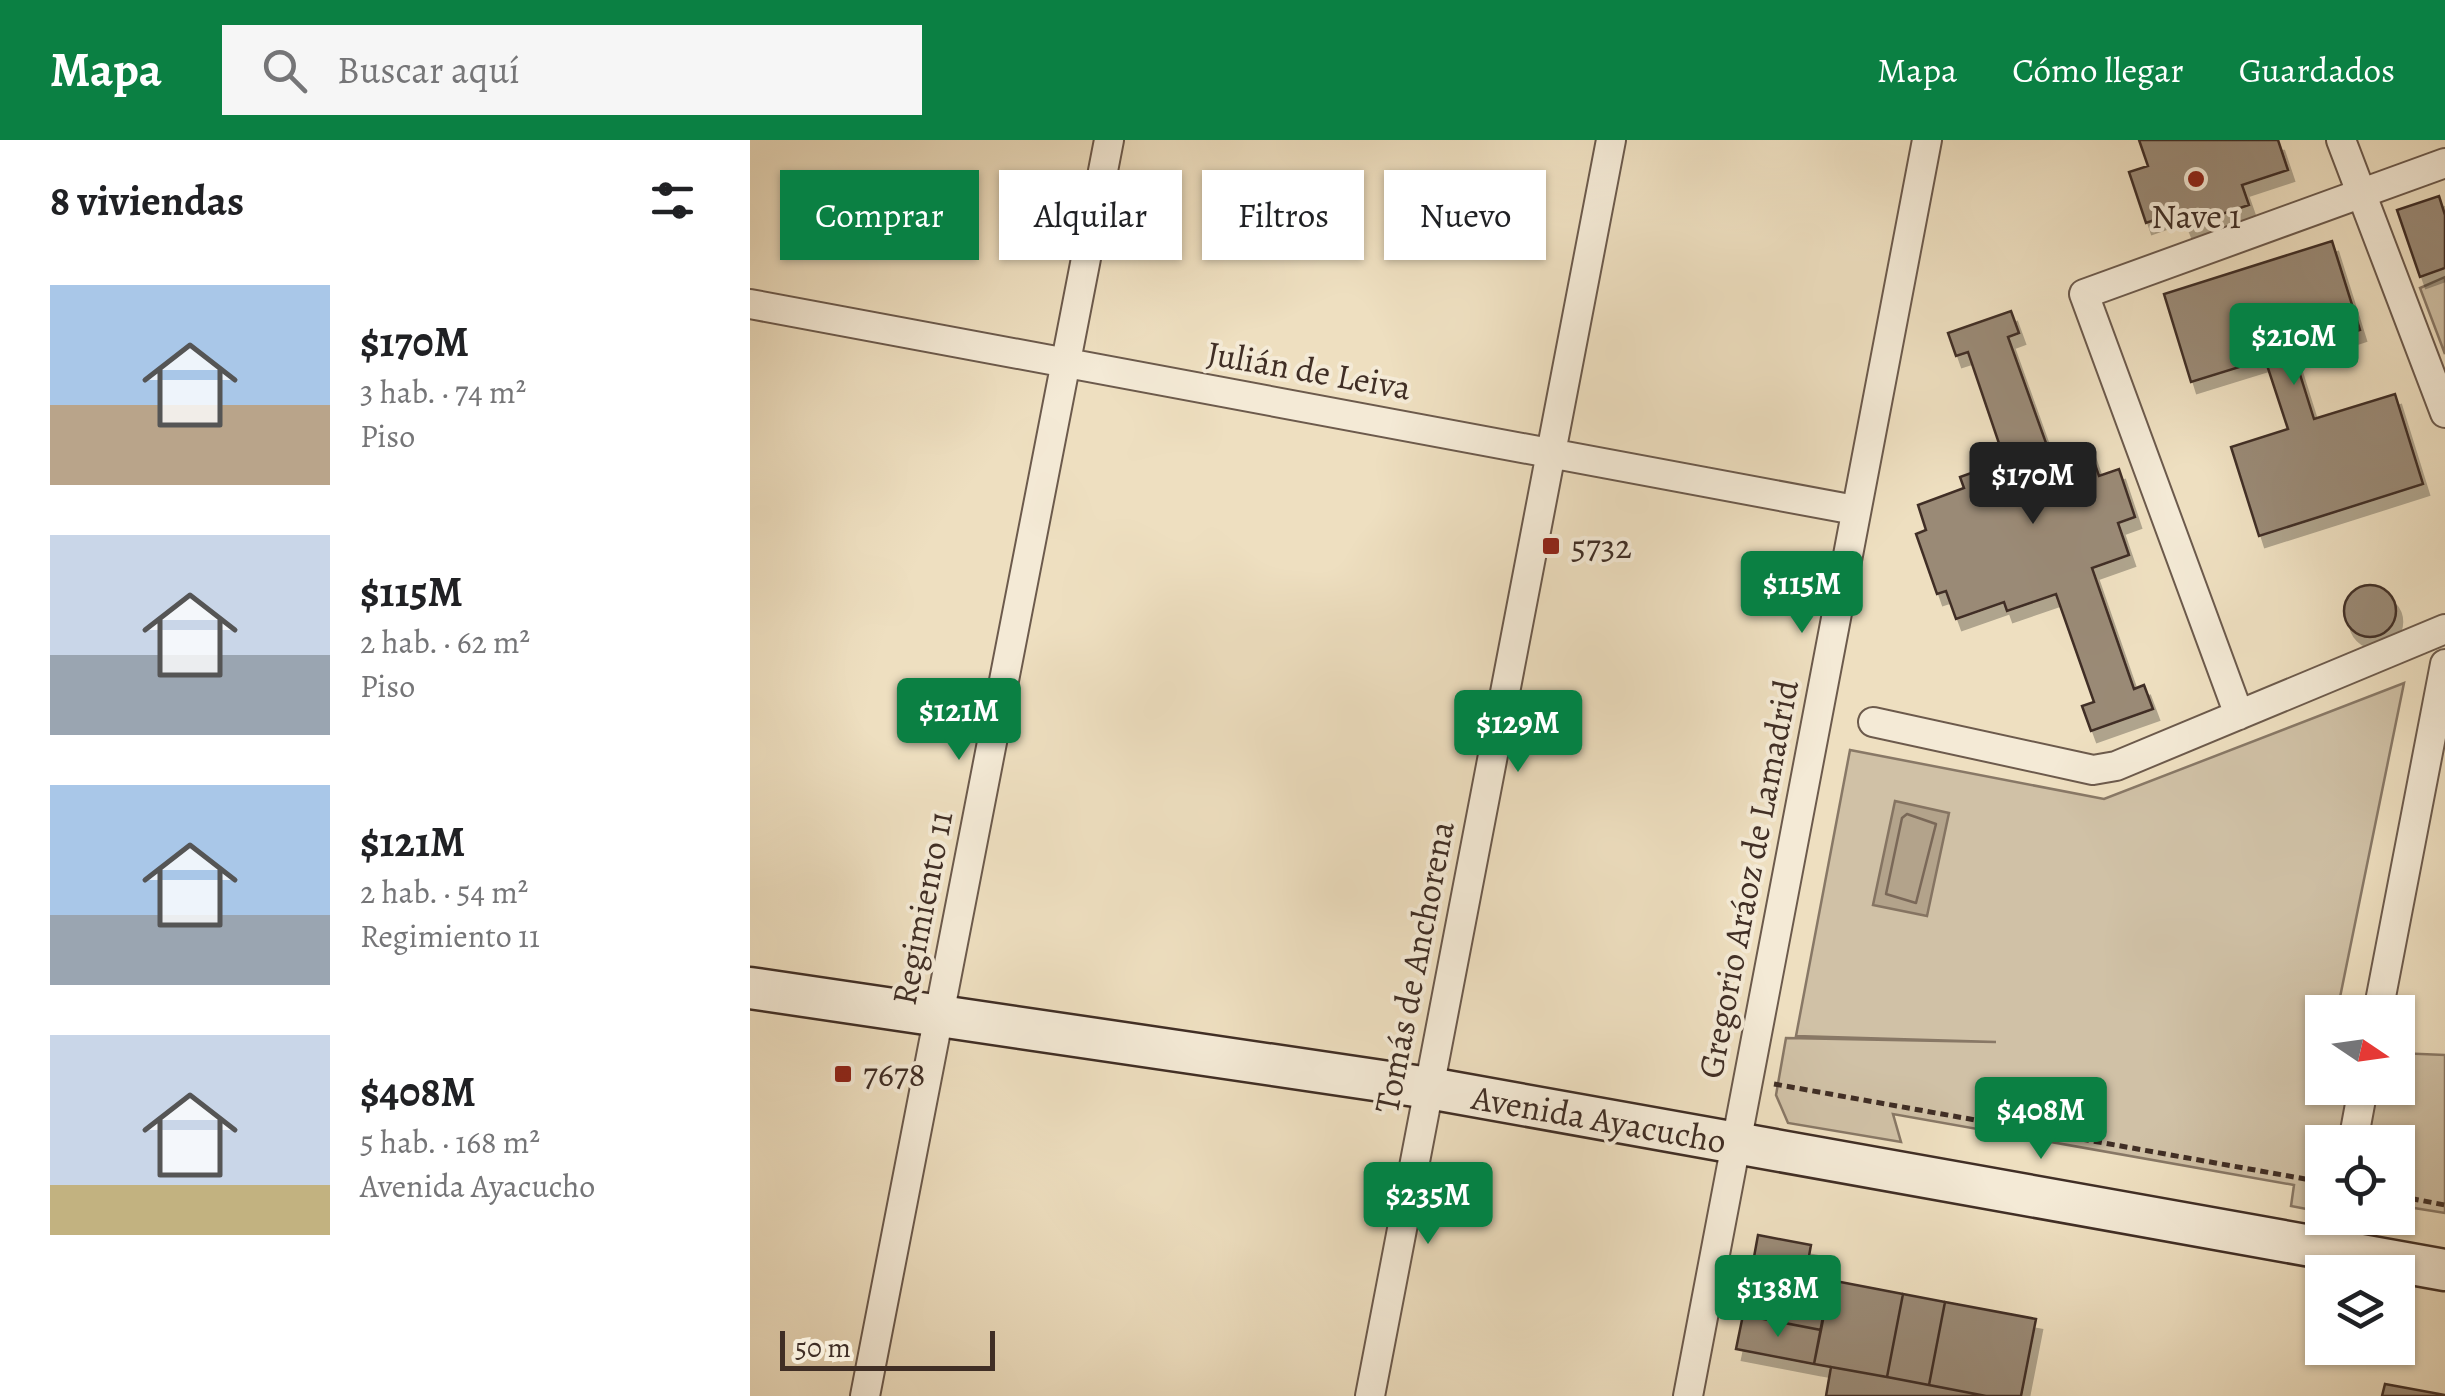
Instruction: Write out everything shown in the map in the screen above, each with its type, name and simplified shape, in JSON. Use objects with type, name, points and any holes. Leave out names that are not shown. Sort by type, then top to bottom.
[{"type":"main road","name":"Avenida Ayacucho","points":[[750,988],[1429,1088],[1737,1144],[2305,1229]]},
{"type":"main road","name":"Avenida Ayacucho","points":[[2339,1235],[2445,1270]]},
{"type":"street","name":"Regimiento 11","points":[[865,1396],[1108,140]]},
{"type":"street","name":"Tomás de Anchorena","points":[[1370,1396],[1611,140]]},
{"type":"street","name":"Gregorio Aráoz de Lamadrid","points":[[1688,1396],[1854,510],[1928,140]]},
{"type":"street","points":[[2341,140],[2445,413]]},
{"type":"street","points":[[2239,715],[2084,294],[2445,163]]},
{"type":"street","name":"Julián de Leiva","points":[[750,304],[1065,366],[1550,451],[1854,510]]},
{"type":"street","points":[[1874,722],[2093,770],[2116,766],[2445,628]]},
{"type":"street","points":[[2381,995],[2445,664]]},
{"type":"path","points":[[1749,1080],[2305,1179]]},
{"type":"path","points":[[2415,1199],[2445,1204]]},
{"type":"shaded area","points":[[2445,277],[2445,354],[2420,288]]},
{"type":"shaded area","points":[[2404,683],[2340,995],[2305,995],[2305,1105],[2415,1105],[2415,1054],[2445,1055],[2445,1213],[2415,1208],[2415,1125],[2305,1125],[2305,1209],[2291,1206],[2294,1185],[1893,1114],[1901,1142],[1788,1123],[1776,1095],[1786,1038],[1996,1042],[1796,1036],[1850,750],[2104,799]]},
{"type":"water","points":[[1895,801],[1949,813],[1927,916],[1873,905]]},
{"type":"building","name":"Nave 1","points":[[2139,140],[2278,140],[2288,170],[2242,185],[2249,205],[2186,226],[2180,211],[2146,223],[2129,172],[2148,166]]},
{"type":"building","points":[[2439,196],[2445,215],[2445,268],[2420,277],[2397,210]]},
{"type":"building","points":[[2332,241],[2360,330],[2293,352],[2314,419],[2395,394],[2423,484],[2259,536],[2231,447],[2288,429],[2265,359],[2191,382],[2164,294]]},
{"type":"building","points":[[2011,311],[2019,333],[2008,337],[2051,457],[2088,444],[2099,476],[2119,469],[2135,517],[2118,523],[2129,555],[2092,568],[2134,689],[2144,685],[2153,709],[2091,731],[2082,706],[2094,702],[2056,594],[2007,611],[2004,602],[1956,619],[1946,591],[1937,594],[1916,534],[1926,530],[1918,505],[1964,488],[1960,477],[2005,461],[1968,352],[1956,356],[1948,333]]},
{"type":"building","points":[[2370,585],[2388,593],[2396,611],[2388,629],[2370,637],[2352,629],[2344,611],[2352,593]]},
{"type":"building","points":[[1758,1235],[1811,1245],[1803,1289],[1750,1279]]},
{"type":"building","points":[[1750,1279],[1828,1294],[1821,1330],[1743,1315]]},
{"type":"building","points":[[1830,1280],[1903,1294],[1887,1377],[1814,1364]]},
{"type":"building","points":[[1903,1294],[1945,1302],[1929,1385],[1887,1377]]},
{"type":"building","points":[[1945,1302],[2036,1319],[2021,1396],[1986,1396],[1929,1385]]},
{"type":"building","points":[[1743,1315],[1821,1330],[1814,1364],[1736,1349]]},
{"type":"building","points":[[1831,1367],[1887,1377],[1986,1396],[1826,1396]]},
{"type":"building","points":[[2385,1384],[2445,1395],[2445,1396],[2382,1396]]},
{"type":"place","name":"Nave 1","points":[[2196,179]]},
{"type":"place","name":"5732","points":[[1551,546]]},
{"type":"place","name":"7678","points":[[843,1074]]}]
